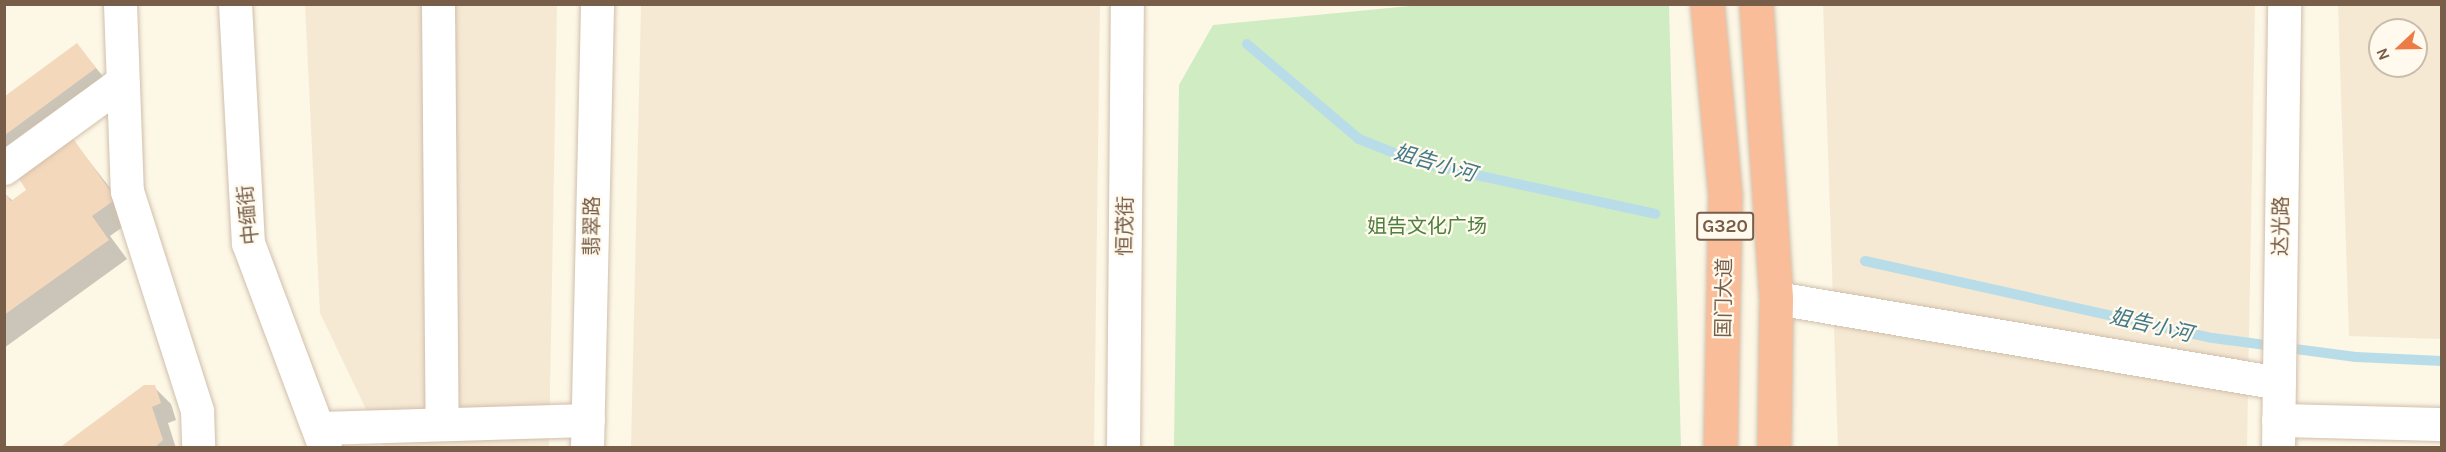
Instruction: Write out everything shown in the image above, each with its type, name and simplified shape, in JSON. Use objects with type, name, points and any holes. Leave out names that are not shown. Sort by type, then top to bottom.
[{"type":"highway","name":"国门大道","points":[[1707,4],[1725,195],[1720,447]]},
{"type":"highway","name":"G320","points":[[1756,4],[1776,298],[1774,447]]},
{"type":"street","points":[[120,4],[127,191],[197,411],[195,445]]},
{"type":"street","name":"中缅街","points":[[235,4],[248,243],[322,438]]},
{"type":"street","points":[[438,4],[442,424]]},
{"type":"street","name":"翡翠路","points":[[587,434],[597,4]]},
{"type":"street","name":"恒茂街","points":[[1123,447],[1127,4]]},
{"type":"street","name":"达光路","points":[[2278,434],[2284,4]]},
{"type":"street","points":[[4,168],[122,82]]},
{"type":"street","points":[[1776,298],[2279,377]]},
{"type":"street","points":[[322,438],[442,424],[587,434]]},
{"type":"street","points":[[2278,434],[2442,424]]},
{"type":"shaded area","points":[[305,5],[557,5],[549,447],[384,447],[320,313]]},
{"type":"shaded area","points":[[641,5],[1100,5],[1094,447],[631,447]]},
{"type":"shaded area","points":[[1823,5],[2255,5],[2247,447],[1838,447]]},
{"type":"shaded area","points":[[2338,5],[2441,5],[2441,339],[2349,336]]},
{"type":"green space","name":"姐告文化广场","points":[[1420,5],[1669,5],[1681,447],[1174,447],[1179,85],[1213,25]]},
{"type":"building","points":[[77,43],[96,68],[5,135],[5,96]]},
{"type":"building","points":[[72,137],[116,199],[92,216],[109,240],[4,315],[4,192],[11,201],[26,190],[18,177]]},
{"type":"building","points":[[144,385],[155,385],[161,403],[152,407],[163,440],[154,448],[59,448]]},
{"type":"waterway","name":"姐告小河","points":[[1247,44],[1359,139],[1417,162],[1655,214]]},
{"type":"waterway","name":"姐告小河","points":[[1865,261],[2213,338],[2356,357],[2442,361]]}]
